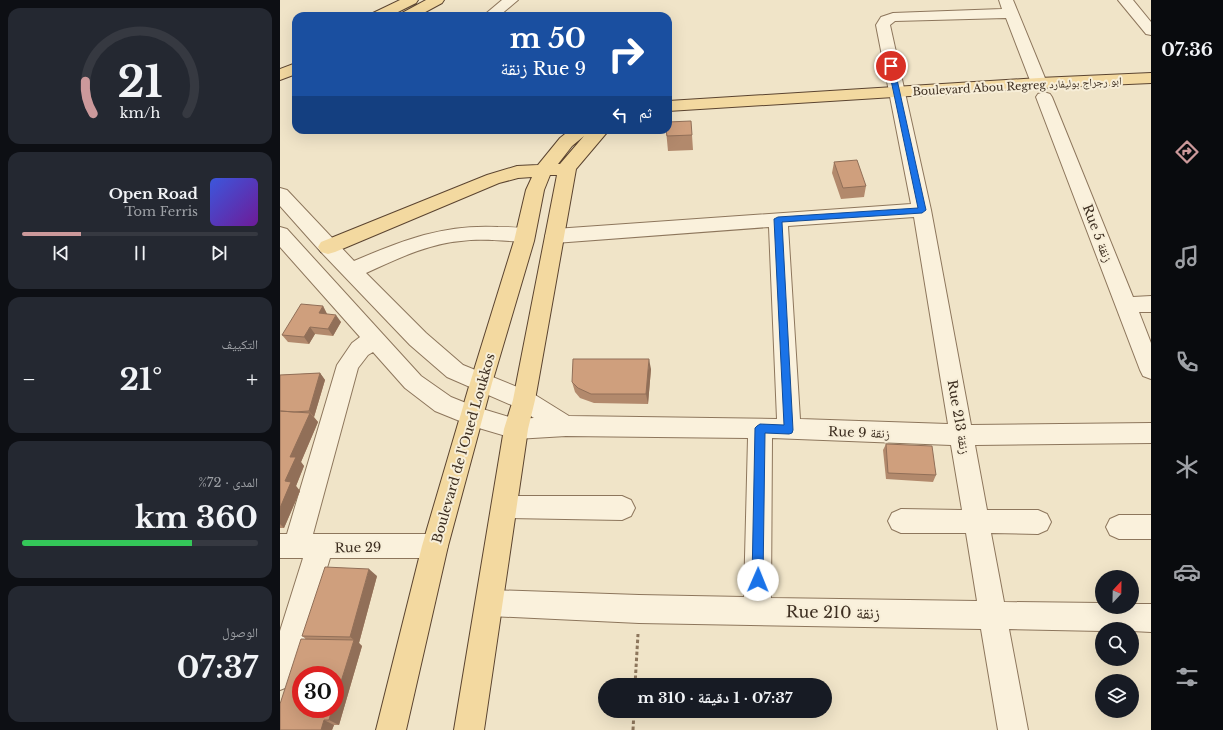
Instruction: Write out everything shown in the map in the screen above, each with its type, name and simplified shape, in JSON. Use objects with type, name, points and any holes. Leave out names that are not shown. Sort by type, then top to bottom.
[{"type":"main road","points":[[386,12],[411,0]]},
{"type":"main road","points":[[415,12],[438,0]]},
{"type":"main road","points":[[280,60],[292,55]]},
{"type":"main road","points":[[280,75],[292,70]]},
{"type":"main road","name":"Boulevard Abou Regreg ابو رجراج بوليفارد","points":[[672,116],[1042,90],[1151,78]]},
{"type":"main road","name":"Boulevard Abou Regreg ابو رجراج بوليفارد","points":[[1042,90],[1151,90]]},
{"type":"main road","name":"Boulevard Abou Regreg ابو رجراج بوليفارد","points":[[672,106],[898,99]]},
{"type":"main road","points":[[469,730],[516,429],[524,400],[555,236],[556,169],[566,142],[576,134]]},
{"type":"main road","points":[[328,247],[493,179],[516,172],[556,169],[595,134]]},
{"type":"main road","name":"Boulevard de l'Oued Loukkos","points":[[391,730],[435,546],[525,236],[535,190],[556,169]]},
{"type":"street","points":[[495,12],[511,0]]},
{"type":"street","points":[[1125,0],[1151,31]]},
{"type":"street","name":"Rue 213 زنقة","points":[[1009,6],[892,16],[886,20],[883,25],[922,210],[1013,730]]},
{"type":"street","name":"Rue 5 زنقة","points":[[1009,6],[1151,370]]},
{"type":"street","points":[[280,194],[328,247],[418,339],[455,371],[481,384],[524,400],[566,426]]},
{"type":"street","points":[[555,236],[922,210]]},
{"type":"street","points":[[778,219],[789,430]]},
{"type":"street","points":[[351,271],[420,242],[452,235],[484,233],[525,236]]},
{"type":"street","name":"Rue 9 زنقة","points":[[280,234],[413,382],[443,404],[472,416],[516,429],[566,426],[760,428],[962,435],[1151,433]]},
{"type":"street","points":[[1125,305],[1151,304]]},
{"type":"street","points":[[282,666],[299,547],[348,365],[360,349],[374,339]]},
{"type":"street","points":[[757,611],[760,428]]},
{"type":"street","points":[[504,507],[622,508]]},
{"type":"street","points":[[901,521],[1038,522]]},
{"type":"street","points":[[1118,526],[1151,527]]},
{"type":"street","name":"Rue 29","points":[[299,547],[435,546]]},
{"type":"street","name":"Rue 210 زنقة","points":[[490,603],[639,609],[1151,618]]},
{"type":"path","points":[[635,678],[639,609]]},
{"type":"path","points":[[633,730],[634,718]]},
{"type":"building","points":[[691,121],[692,135],[667,136],[667,134],[672,134],[672,122]]},
{"type":"building","points":[[857,160],[866,186],[843,188],[834,162]]},
{"type":"building","points":[[301,304],[323,306],[319,313],[336,315],[328,329],[310,327],[304,337],[282,335]]},
{"type":"building","points":[[573,359],[649,359],[646,394],[591,394],[578,388],[572,382]]},
{"type":"building","points":[[320,373],[309,411],[280,411],[280,375]]},
{"type":"building","points":[[280,411],[310,413],[290,457],[296,457],[285,481],[291,482],[280,508]]},
{"type":"building","points":[[886,444],[932,446],[936,475],[888,473]]},
{"type":"building","points":[[325,567],[369,569],[350,637],[302,636]]},
{"type":"building","points":[[301,639],[354,640],[344,672],[344,666],[292,666]]},
{"type":"building","points":[[292,667],[292,718],[330,718],[329,720],[324,720],[321,730],[280,730],[280,704]]},
{"type":"route","points":[[758,580],[760,428],[789,430],[778,219],[922,210],[891,66]]}]
